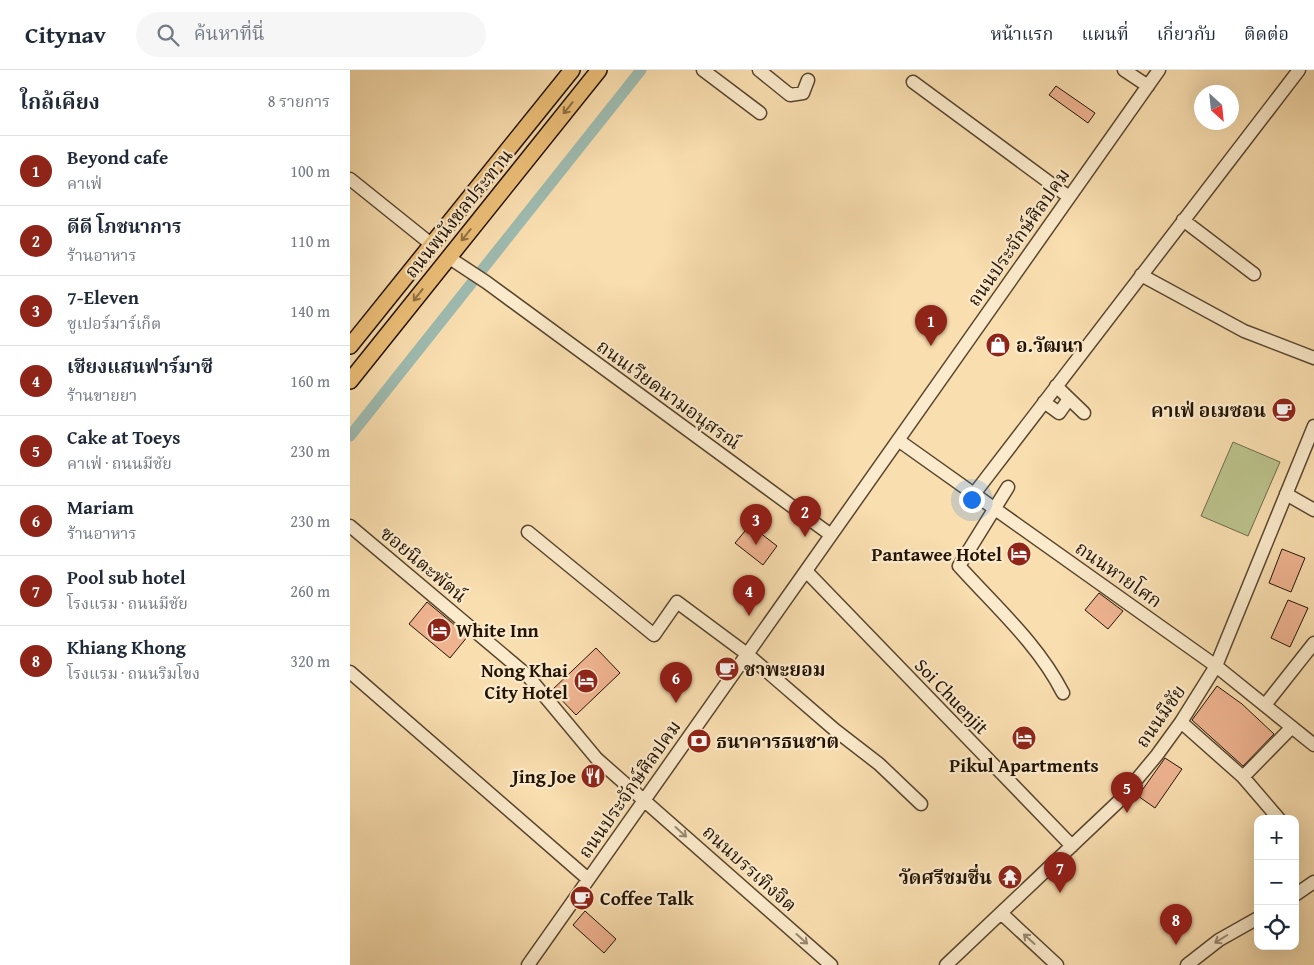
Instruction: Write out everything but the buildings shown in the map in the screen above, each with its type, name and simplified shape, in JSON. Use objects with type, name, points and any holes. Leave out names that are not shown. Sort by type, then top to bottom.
[{"type":"main road","name":"ถนนพนังชลประทาน","points":[[350,346],[572,70]]},
{"type":"main road","name":"ถนนพนังชลประทาน","points":[[350,381],[598,70]]},
{"type":"main road","points":[[432,244],[448,257]]},
{"type":"street","points":[[703,70],[760,113]]},
{"type":"street","points":[[759,70],[790,95],[794,96],[803,93],[808,80]]},
{"type":"street","points":[[1124,70],[1148,86]]},
{"type":"street","name":"ถนนประจักษ์ศิลปคม","points":[[531,964],[644,799],[1159,70]]},
{"type":"street","points":[[974,494],[1299,70]]},
{"type":"street","points":[[913,82],[1069,198]]},
{"type":"street","points":[[350,179],[432,244]]},
{"type":"street","points":[[1183,220],[1254,274]]},
{"type":"street","name":"ถนนเวียดนามอนุสรณ์","points":[[448,257],[486,282],[831,535]]},
{"type":"street","points":[[1141,275],[1244,330],[1314,358]]},
{"type":"street","points":[[1056,386],[1084,413]]},
{"type":"street","points":[[1044,402],[1062,417],[1069,399]]},
{"type":"street","name":"ถนนมีชัย","points":[[946,965],[1118,802],[1157,755],[1181,722],[1216,666],[1314,426]]},
{"type":"street","name":"ถนนหายโศก","points":[[898,440],[1216,666],[1314,745]]},
{"type":"street","points":[[1008,487],[959,566],[1031,644],[1050,667],[1064,693]]},
{"type":"street","points":[[1286,494],[1314,510]]},
{"type":"street","name":"ซอยนิตะพัตน์","points":[[350,526],[527,675],[597,759],[644,799]]},
{"type":"street","points":[[528,532],[654,635],[677,602],[747,654],[835,730],[879,764],[921,804]]},
{"type":"street","name":"Soi Chuenjit","points":[[806,571],[1072,846]]},
{"type":"street","points":[[1265,705],[1314,643]]},
{"type":"street","points":[[350,672],[588,879]]},
{"type":"street","points":[[1181,722],[1243,777],[1275,815]]},
{"type":"street","points":[[1243,777],[1292,727]]},
{"type":"street","name":"ถนนบรรเทิงจิต","points":[[644,799],[831,965]]},
{"type":"street","points":[[1299,892],[1314,882]]},
{"type":"street","points":[[1000,913],[1058,965]]},
{"type":"street","points":[[1187,965],[1220,940],[1254,920]]},
{"type":"green space","points":[[1233,442],[1280,462],[1248,536],[1201,516]]},
{"type":"waterway","points":[[350,436],[641,70]]},
{"type":"place","name":"อ.วัฒนา","points":[[998,345]]},
{"type":"place","name":"Beyond cafe","points":[[931,346]]},
{"type":"place","name":"คาเฟ่ อเมซอน","points":[[1284,410]]},
{"type":"place","name":"ดีดี โภชนาการ","points":[[805,537]]},
{"type":"place","name":"7-Eleven","points":[[756,545]]},
{"type":"place","name":"Pantawee Hotel","points":[[1019,554]]},
{"type":"place","name":"เชียงแสนฟาร์มาซี","points":[[749,616]]},
{"type":"place","name":"White Inn","points":[[439,630]]},
{"type":"place","name":"ชาพะยอม","points":[[727,669]]},
{"type":"place","name":"Nong Khai City Hotel","points":[[586,681]]},
{"type":"place","name":"Mariam","points":[[676,703]]},
{"type":"place","name":"Pikul Apartments","points":[[1024,738]]},
{"type":"place","name":"ธนาคารธนชาต","points":[[699,741]]},
{"type":"place","name":"Jing Joe","points":[[593,776]]},
{"type":"place","name":"Cake at Toeys","points":[[1127,813]]},
{"type":"place","name":"วัดศรีชมชื่น","points":[[1010,877]]},
{"type":"place","name":"Pool sub hotel","points":[[1060,893]]},
{"type":"place","name":"Coffee Talk","points":[[582,898]]},
{"type":"place","name":"Khiang Khong","points":[[1176,945]]}]
